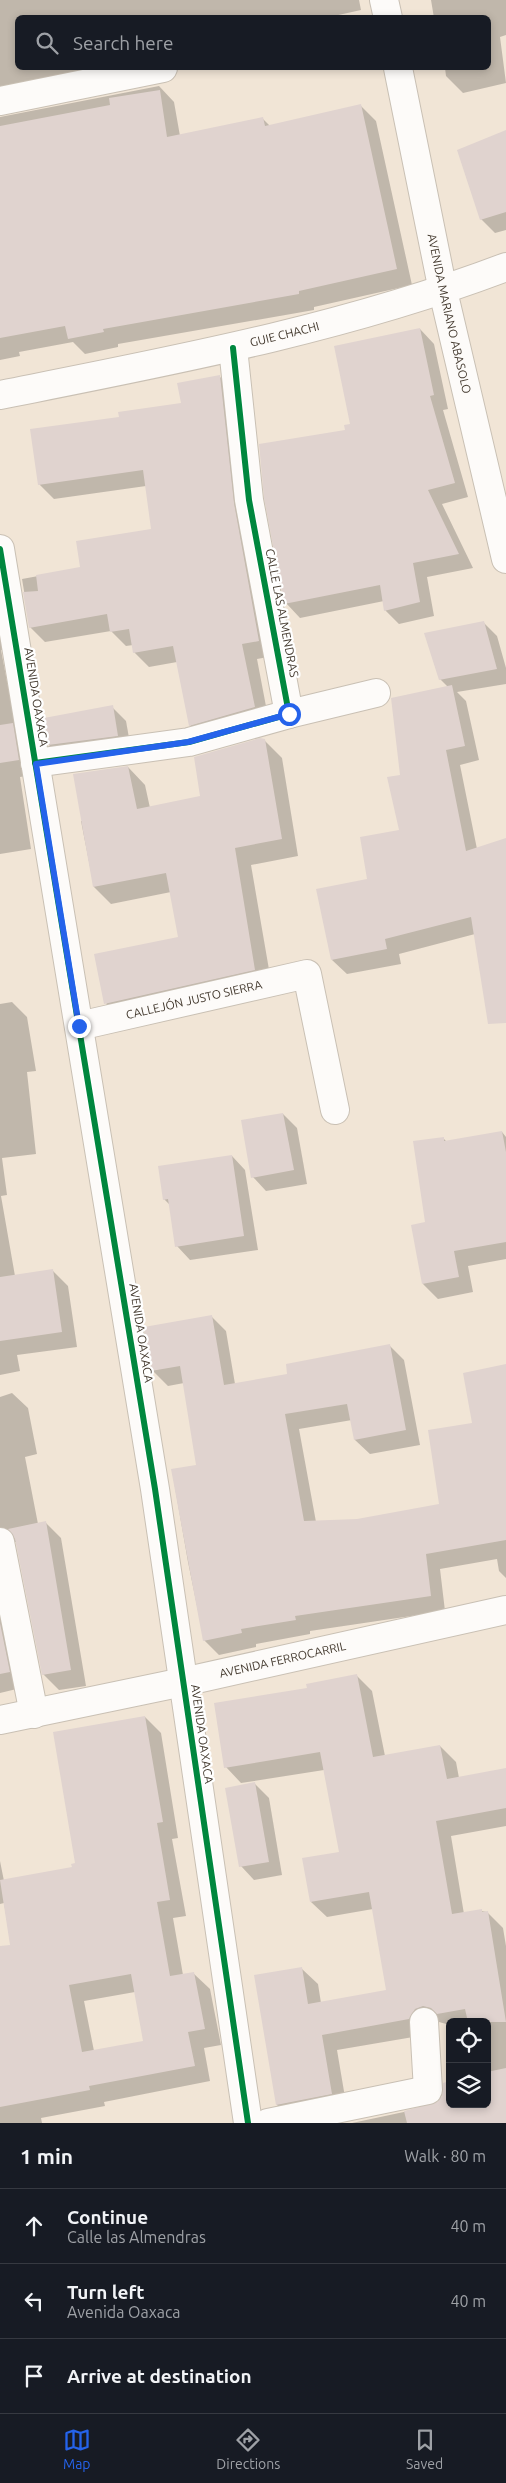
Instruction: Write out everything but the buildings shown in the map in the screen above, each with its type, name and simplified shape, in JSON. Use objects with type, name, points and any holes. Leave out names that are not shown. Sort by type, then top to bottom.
[{"type":"street","points":[[384,0],[387,15]]},
{"type":"street","points":[[0,101],[153,70]]},
{"type":"street","name":"AVENIDA MARIANO ABASOLO","points":[[398,70],[443,291],[502,518],[506,559]]},
{"type":"street","name":"GUIE CHACHI","points":[[0,395],[233,348],[443,291],[506,267]]},
{"type":"street","name":"CALLE LAS ALMENDRAS","points":[[233,348],[250,500],[289,714]]},
{"type":"street","name":"AVENIDA OAXACA","points":[[0,549],[155,1489],[248,2123]]},
{"type":"street","points":[[36,764],[188,742],[289,714],[376,693]]},
{"type":"street","name":"CALLEJÓN JUSTO SIERRA","points":[[79,1026],[307,974],[335,1110]]},
{"type":"street","points":[[0,1542],[34,1714]]},
{"type":"street","name":"AVENIDA FERROCARRIL","points":[[0,1720],[183,1682],[506,1610]]},
{"type":"street","points":[[268,2123],[428,2090],[424,2022]]},
{"type":"cycle path","points":[[35,763],[189,742],[289,714],[249,500],[233,348]]},
{"type":"cycle path","points":[[0,549],[155,1489],[248,2123]]},
{"type":"route","points":[[79,1026],[36,764],[188,742],[289,714]]}]
